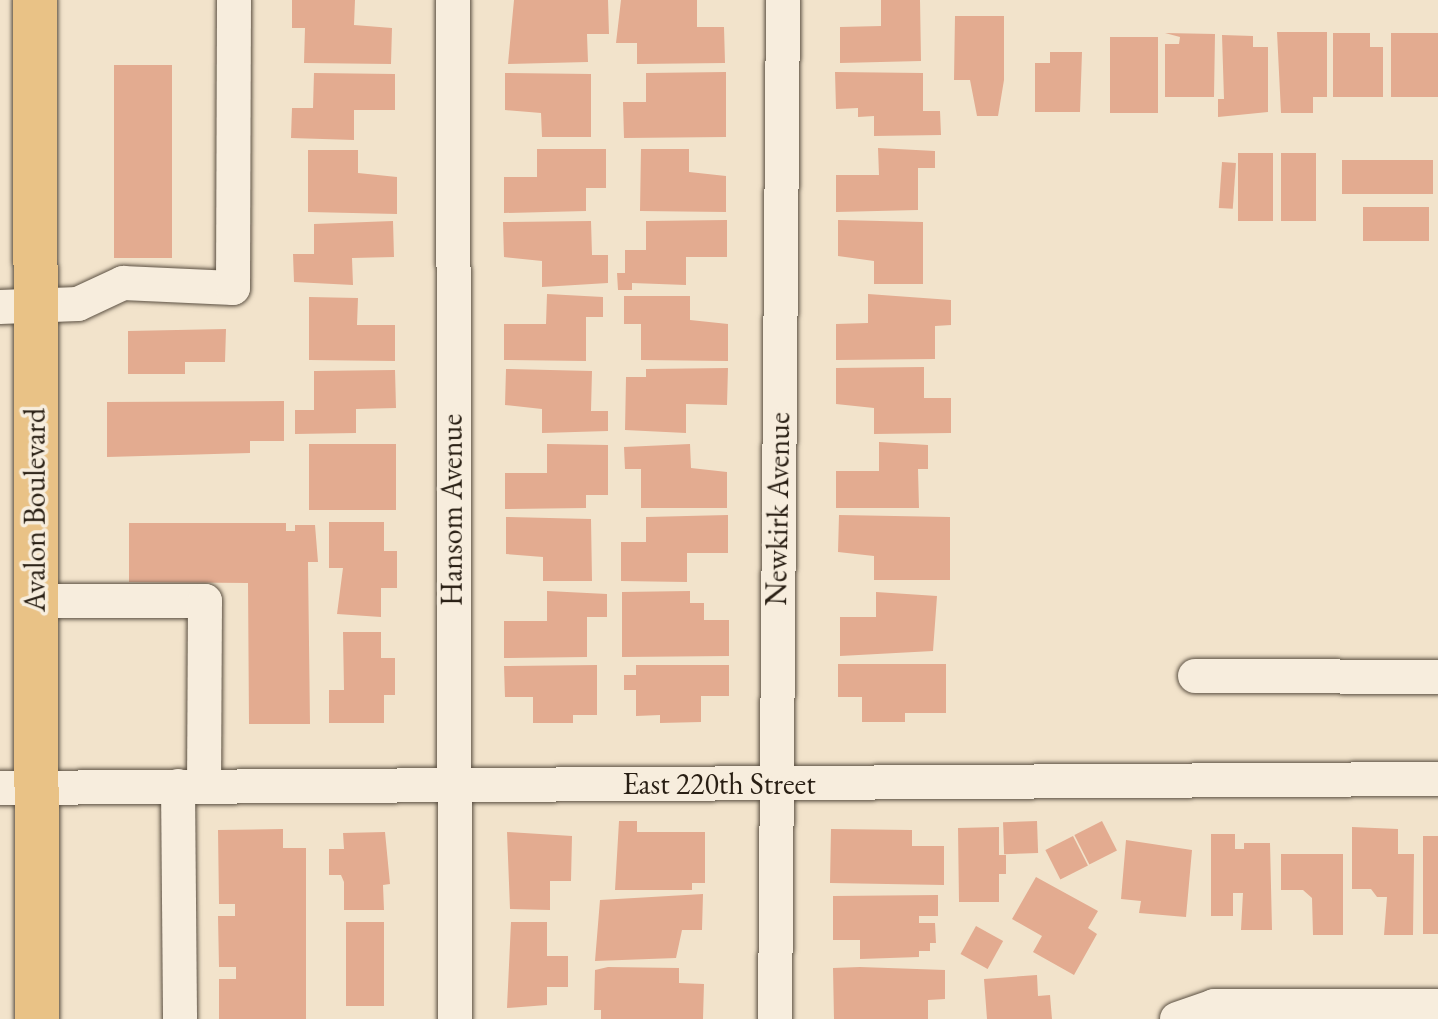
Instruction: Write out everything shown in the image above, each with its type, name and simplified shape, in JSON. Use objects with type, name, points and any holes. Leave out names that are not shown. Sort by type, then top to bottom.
[{"type":"main road","name":"Avalon Boulevard","points":[[35,0],[17,306],[35,601],[17,788],[37,1019]]},
{"type":"street","points":[[17,306],[78,304],[123,283],[233,288],[234,0]]},
{"type":"street","name":"Hansom Avenue","points":[[453,0],[452,784],[455,1019]]},
{"type":"street","name":"Newkirk Avenue","points":[[775,1019],[783,0]]},
{"type":"street","points":[[35,601],[205,601],[191,786],[180,1019]]},
{"type":"street","points":[[1195,676],[1438,677]]},
{"type":"street","points":[[1438,764],[1438,779]]},
{"type":"street","name":"East 220th Street","points":[[17,788],[1438,779]]},
{"type":"street","points":[[1177,1019],[1214,1006],[1438,1006]]},
{"type":"building","points":[[292,0],[355,0],[354,25],[392,28],[391,64],[304,63],[305,28],[292,28]]},
{"type":"building","points":[[514,0],[608,0],[609,34],[587,34],[588,62],[508,64]]},
{"type":"building","points":[[621,0],[697,0],[697,27],[724,27],[725,63],[637,64],[637,43],[616,43]]},
{"type":"building","points":[[881,0],[920,0],[921,61],[840,63],[840,27],[881,26]]},
{"type":"building","points":[[955,16],[1004,16],[1004,80],[998,116],[977,116],[970,80],[954,80]]},
{"type":"building","points":[[1277,32],[1327,32],[1327,97],[1313,97],[1313,113],[1281,113]]},
{"type":"building","points":[[1165,33],[1215,34],[1214,97],[1165,97],[1165,44],[1179,44],[1180,37]]},
{"type":"building","points":[[1333,33],[1370,33],[1370,47],[1383,47],[1383,97],[1333,97]]},
{"type":"building","points":[[1391,33],[1438,33],[1438,97],[1391,97]]},
{"type":"building","points":[[1222,35],[1253,36],[1253,47],[1268,47],[1268,112],[1218,117],[1218,99],[1224,99]]},
{"type":"building","points":[[1110,37],[1158,37],[1158,113],[1110,113]]},
{"type":"building","points":[[1050,52],[1082,52],[1080,112],[1035,112],[1035,63],[1050,63]]},
{"type":"building","points":[[114,65],[172,65],[172,258],[114,258]]},
{"type":"building","points":[[726,72],[726,137],[624,138],[623,102],[646,102],[646,73]]},
{"type":"building","points":[[835,72],[923,73],[923,111],[940,111],[941,135],[874,136],[874,116],[858,117],[858,108],[836,109]]},
{"type":"building","points":[[314,73],[395,74],[395,110],[354,110],[354,140],[291,138],[292,108],[313,108]]},
{"type":"building","points":[[505,73],[591,74],[591,137],[542,137],[541,113],[505,110]]},
{"type":"building","points":[[878,148],[935,151],[935,168],[918,168],[918,210],[836,212],[836,175],[879,175]]},
{"type":"building","points":[[537,149],[606,149],[606,188],[586,188],[586,211],[504,213],[504,177],[537,177]]},
{"type":"building","points":[[641,149],[689,149],[689,172],[726,176],[726,212],[640,211]]},
{"type":"building","points":[[308,150],[358,150],[358,173],[397,177],[397,214],[308,212]]},
{"type":"building","points":[[1238,153],[1273,153],[1273,221],[1238,221]]},
{"type":"building","points":[[1281,153],[1316,153],[1316,221],[1281,221]]},
{"type":"building","points":[[1342,160],[1433,160],[1433,194],[1342,194]]},
{"type":"building","points":[[1222,162],[1236,163],[1233,209],[1219,208]]},
{"type":"building","points":[[1363,207],[1429,207],[1429,241],[1363,241]]},
{"type":"building","points":[[727,220],[727,257],[686,257],[686,285],[632,283],[632,290],[618,290],[617,273],[625,273],[625,250],[646,250],[646,221]]},
{"type":"building","points":[[838,220],[923,222],[923,284],[874,284],[874,261],[838,256]]},
{"type":"building","points":[[393,221],[394,257],[352,258],[353,285],[294,282],[293,254],[314,254],[314,224]]},
{"type":"building","points":[[591,221],[592,255],[608,255],[608,283],[542,287],[542,261],[504,257],[503,222]]},
{"type":"building","points":[[547,294],[603,297],[603,317],[586,317],[586,361],[504,360],[504,324],[546,324]]},
{"type":"building","points":[[868,294],[951,300],[951,325],[935,326],[935,359],[836,360],[836,324],[868,323]]},
{"type":"building","points":[[624,296],[690,296],[690,320],[728,324],[728,361],[641,360],[641,324],[624,324]]},
{"type":"building","points":[[309,297],[358,298],[357,325],[395,325],[395,361],[309,360]]},
{"type":"building","points":[[226,329],[225,362],[185,362],[185,374],[128,374],[128,331]]},
{"type":"building","points":[[924,367],[924,398],[951,398],[951,433],[874,434],[874,408],[836,404],[836,368]]},
{"type":"building","points":[[728,368],[727,405],[686,404],[686,433],[625,430],[626,377],[646,377],[646,369]]},
{"type":"building","points":[[506,369],[592,371],[591,411],[608,411],[608,431],[542,433],[542,409],[505,405]]},
{"type":"building","points":[[395,370],[396,408],[356,409],[356,433],[295,434],[295,410],[314,410],[314,371]]},
{"type":"building","points":[[284,401],[284,441],[250,441],[250,453],[107,457],[107,402]]},
{"type":"building","points":[[879,442],[928,445],[928,469],[918,469],[919,508],[836,508],[836,471],[879,471]]},
{"type":"building","points":[[309,444],[396,444],[396,510],[309,510]]},
{"type":"building","points":[[547,444],[608,445],[608,495],[586,495],[586,508],[505,509],[505,473],[547,473]]},
{"type":"building","points":[[690,444],[691,468],[727,472],[727,508],[641,508],[641,469],[625,469],[624,447]]},
{"type":"building","points":[[728,515],[728,553],[687,553],[687,582],[621,581],[621,542],[646,542],[646,517]]},
{"type":"building","points":[[839,515],[950,517],[950,580],[874,580],[874,556],[838,552]]},
{"type":"building","points":[[506,517],[591,519],[592,581],[543,581],[543,557],[506,554]]},
{"type":"building","points":[[329,522],[384,522],[384,551],[397,551],[397,588],[381,588],[381,617],[337,614],[343,568],[329,568]]},
{"type":"building","points":[[129,523],[286,523],[286,531],[295,531],[295,525],[315,525],[318,562],[308,562],[310,724],[249,724],[248,583],[129,582]]},
{"type":"building","points":[[547,591],[607,594],[607,617],[587,617],[587,657],[504,658],[504,621],[547,621]]},
{"type":"building","points":[[690,591],[690,603],[704,603],[704,620],[729,620],[729,656],[622,657],[622,592]]},
{"type":"building","points":[[876,592],[937,596],[933,651],[840,656],[840,617],[876,617]]},
{"type":"building","points":[[343,632],[381,632],[381,658],[395,658],[395,695],[384,695],[384,723],[329,723],[329,690],[344,690]]},
{"type":"building","points":[[838,664],[946,664],[946,713],[905,713],[905,722],[862,722],[862,697],[838,697]]},
{"type":"building","points":[[597,665],[597,715],[573,715],[573,723],[533,723],[533,697],[505,697],[504,666]]},
{"type":"building","points":[[636,665],[729,665],[729,696],[701,696],[701,722],[660,723],[660,715],[636,716],[636,690],[624,690],[624,675],[636,675]]},
{"type":"building","points":[[619,821],[637,821],[637,832],[705,832],[705,883],[692,883],[692,890],[615,890]]},
{"type":"building","points":[[1037,821],[1038,853],[1004,854],[1003,822]]},
{"type":"building","points":[[1102,821],[1117,850],[1089,864],[1074,835]]},
{"type":"building","points":[[999,827],[999,855],[1006,855],[1006,874],[999,874],[999,902],[959,902],[958,828]]},
{"type":"building","points":[[1352,827],[1398,829],[1398,854],[1414,854],[1413,935],[1384,935],[1387,897],[1377,897],[1371,889],[1352,889]]},
{"type":"building","points":[[283,829],[283,848],[306,848],[306,1019],[219,1019],[219,979],[236,979],[236,967],[219,967],[218,916],[235,916],[235,904],[219,904],[218,830]]},
{"type":"building","points":[[831,829],[912,830],[912,846],[944,846],[944,885],[830,883]]},
{"type":"building","points":[[385,832],[390,884],[383,885],[384,910],[344,910],[344,882],[341,875],[329,875],[329,849],[344,849],[343,833]]},
{"type":"building","points":[[507,832],[572,836],[571,881],[550,881],[550,910],[510,909]]},
{"type":"building","points":[[1211,834],[1235,834],[1235,849],[1244,849],[1244,843],[1270,843],[1272,930],[1241,930],[1243,893],[1233,893],[1233,916],[1211,916]]},
{"type":"building","points":[[1073,836],[1088,865],[1060,879],[1045,850]]},
{"type":"building","points":[[1423,836],[1438,836],[1438,934],[1423,934]]},
{"type":"building","points":[[1126,840],[1192,850],[1186,917],[1139,913],[1141,901],[1121,899]]},
{"type":"building","points":[[1281,854],[1343,854],[1343,935],[1313,935],[1312,898],[1303,890],[1281,890]]},
{"type":"building","points":[[1036,877],[1098,911],[1088,928],[1097,934],[1074,975],[1033,952],[1042,936],[1012,919]]},
{"type":"building","points":[[703,894],[702,930],[682,930],[676,958],[595,961],[600,900]]},
{"type":"building","points":[[938,895],[938,916],[919,916],[919,923],[935,923],[936,943],[930,943],[930,951],[919,951],[919,957],[860,959],[860,940],[833,940],[833,896]]},
{"type":"building","points":[[346,922],[384,922],[384,1006],[346,1006]]},
{"type":"building","points":[[511,922],[547,922],[547,956],[568,956],[568,987],[547,987],[547,1005],[507,1008]]},
{"type":"building","points":[[976,926],[1003,941],[988,969],[960,954]]},
{"type":"building","points":[[608,967],[679,968],[679,983],[704,984],[703,1019],[601,1019],[601,1010],[594,1010],[595,970]]},
{"type":"building","points":[[833,968],[945,970],[945,999],[928,1000],[928,1019],[834,1019]]},
{"type":"building","points":[[1037,975],[1038,996],[1050,995],[1052,1019],[987,1019],[984,979]]}]
